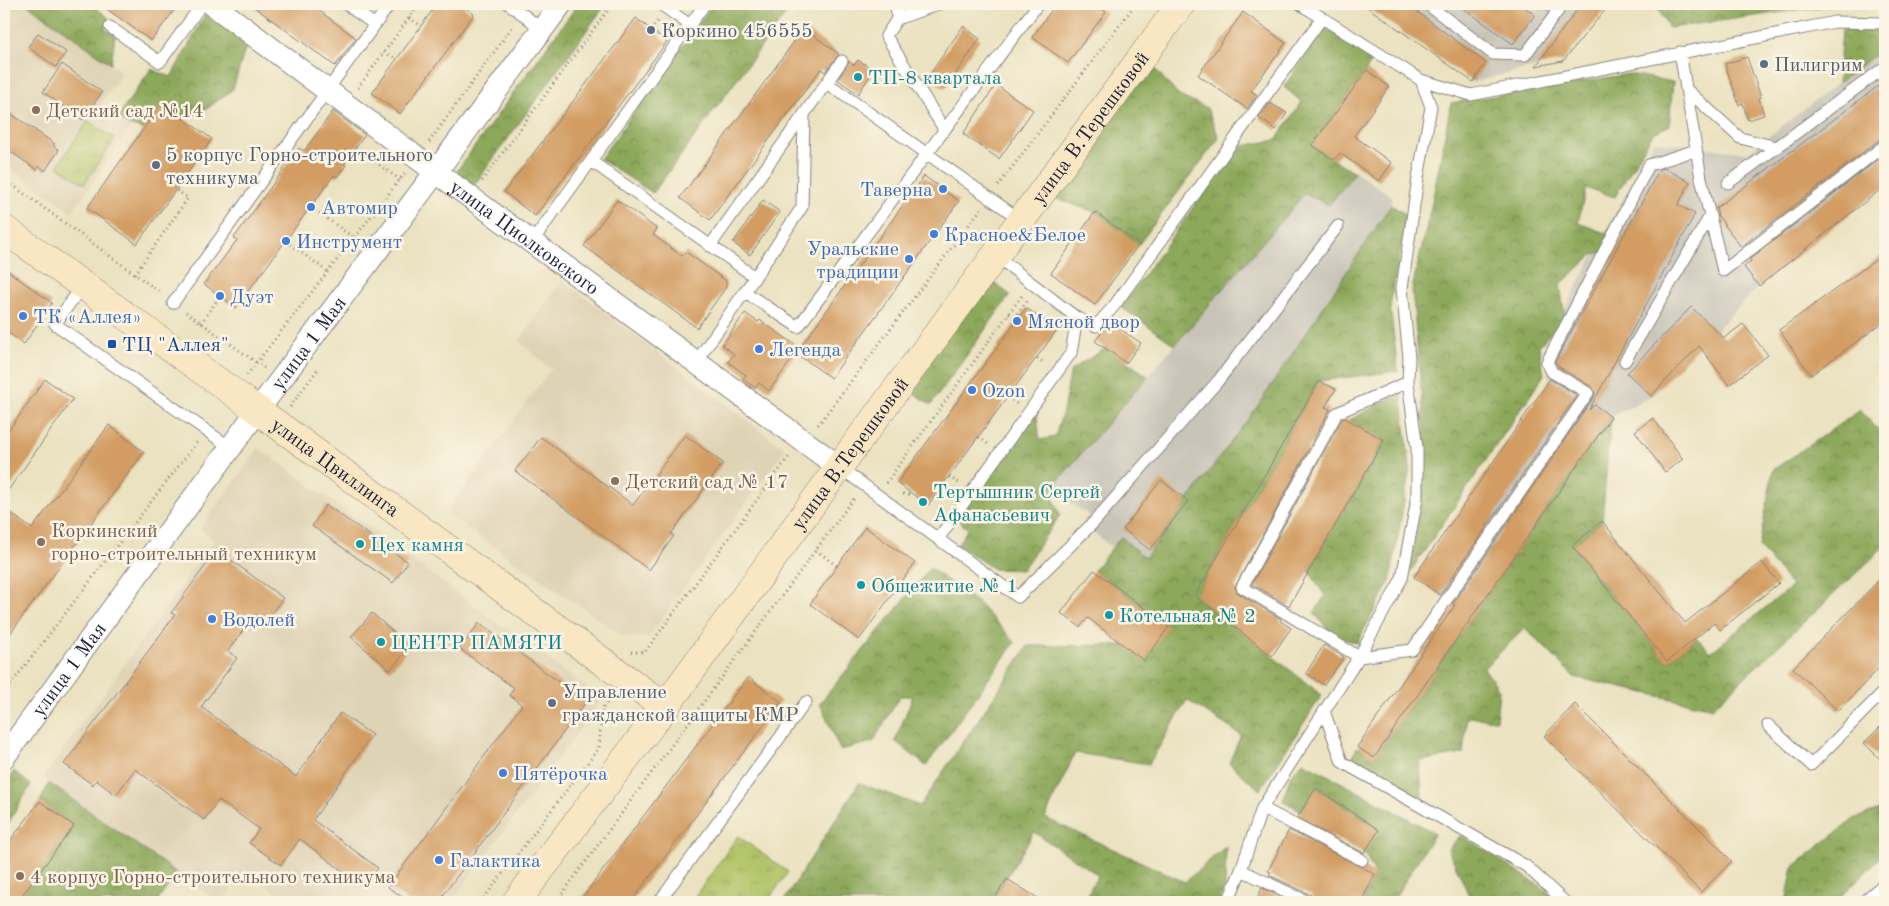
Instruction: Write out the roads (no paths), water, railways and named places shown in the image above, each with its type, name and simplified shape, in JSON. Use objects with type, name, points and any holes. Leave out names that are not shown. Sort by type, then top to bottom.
[{"type":"main road","name":"улица В.Терешковой","points":[[516,902],[665,707],[1175,6]]},
{"type":"main road","name":"улица Цвиллинга","points":[[4,229],[258,410],[665,707]]},
{"type":"street","name":"улица Циолковского","points":[[212,4],[444,178],[839,467]]},
{"type":"street","name":"улица 1 Мая","points":[[4,756],[280,380],[444,178],[542,29],[561,4]]},
{"type":"lane","points":[[110,27],[160,62],[202,4]]},
{"type":"lane","points":[[346,4],[375,25]]},
{"type":"lane","points":[[173,303],[390,4]]},
{"type":"lane","points":[[509,4],[542,29]]},
{"type":"lane","points":[[660,4],[690,25]]},
{"type":"lane","points":[[532,242],[705,4]]},
{"type":"lane","points":[[896,4],[897,19],[886,36],[944,129]]},
{"type":"lane","points":[[897,19],[939,4]]},
{"type":"lane","points":[[745,292],[798,327],[1038,4]]},
{"type":"lane","points":[[1300,4],[1422,80],[1471,94],[1835,22],[1885,23]]},
{"type":"lane","points":[[1426,4],[1493,54],[1525,55],[1558,11],[1549,4]]},
{"type":"lane","points":[[995,255],[1077,318],[1096,326],[1114,306],[1322,18]]},
{"type":"lane","points":[[1680,52],[1696,150],[1723,271],[1885,145]]},
{"type":"lane","points":[[710,246],[842,61]]},
{"type":"lane","points":[[1728,183],[1885,67]]},
{"type":"lane","points":[[1228,902],[1262,808],[1359,658],[1402,578],[1417,499],[1417,448],[1408,382],[1409,358],[1402,288],[1418,178],[1431,107],[1422,80]]},
{"type":"lane","points":[[827,83],[1020,220]]},
{"type":"lane","points":[[1686,89],[1740,138],[1777,147]]},
{"type":"lane","points":[[696,362],[802,207],[804,116]]},
{"type":"lane","points":[[1408,382],[1337,413],[1242,587],[1359,658],[1412,650],[1588,394],[1552,372],[1547,362],[1649,165],[1696,150]]},
{"type":"lane","points":[[591,161],[755,277]]},
{"type":"lane","points":[[1625,361],[1710,216]]},
{"type":"lane","points":[[839,467],[1018,597],[1094,522],[1218,381],[1338,226]]},
{"type":"lane","points":[[83,285],[55,324],[231,448]]},
{"type":"lane","points":[[938,539],[1071,353],[1077,318]]},
{"type":"lane","points":[[1768,725],[1811,765],[1885,690]]},
{"type":"lane","points":[[659,902],[806,702]]},
{"type":"lane","points":[[1324,711],[1342,762],[1526,866],[1565,902]]},
{"type":"lane","points":[[1262,808],[1362,860]]},
{"type":"lane","points":[[1241,870],[1308,902]]},
{"type":"lane","points":[[1863,902],[1885,883]]},
{"type":"place","name":"Коркино 456555","points":[[651,30]]},
{"type":"place","name":"Пилигрим","points":[[1764,64]]},
{"type":"place","name":"ТП-8 квартала","points":[[858,77]]},
{"type":"place","name":"Детский сад №14","points":[[36,110]]},
{"type":"place","name":"5 корпус Горно-строительного техникума","points":[[156,165]]},
{"type":"place","name":"Таверна","points":[[943,189]]},
{"type":"place","name":"Автомир","points":[[311,207]]},
{"type":"place","name":"Красное&Белое","points":[[934,234]]},
{"type":"place","name":"Инструмент","points":[[286,241]]},
{"type":"place","name":"Уральские традиции","points":[[909,259]]},
{"type":"place","name":"Дуэт","points":[[220,296]]},
{"type":"place","name":"ТК «Аллея»","points":[[23,316]]},
{"type":"place","name":"Мясной двор","points":[[1017,321]]},
{"type":"place","name":"ТЦ \"Аллея\"","points":[[112,344]]},
{"type":"place","name":"Легенда","points":[[759,349]]},
{"type":"place","name":"Ozon","points":[[972,390]]},
{"type":"place","name":"Детский сад № 17","points":[[615,481]]},
{"type":"place","name":"Тертышник Сергей Афанасьевич","points":[[923,502]]},
{"type":"place","name":"Коркинский горно-строительный техникум","points":[[41,542]]},
{"type":"place","name":"Цех камня","points":[[360,544]]},
{"type":"place","name":"Общежитие № 1","points":[[861,585]]},
{"type":"place","name":"Котельная № 2","points":[[1109,615]]},
{"type":"place","name":"Водолей","points":[[212,619]]},
{"type":"place","name":"ЦЕНТР ПАМЯТИ","points":[[381,642]]},
{"type":"place","name":"Управление гражданской защиты КМР","points":[[552,703]]},
{"type":"place","name":"Пятёрочка","points":[[503,773]]},
{"type":"place","name":"Галактика","points":[[439,860]]},
{"type":"place","name":"4 корпус Горно-строительного техникума","points":[[20,876]]}]
